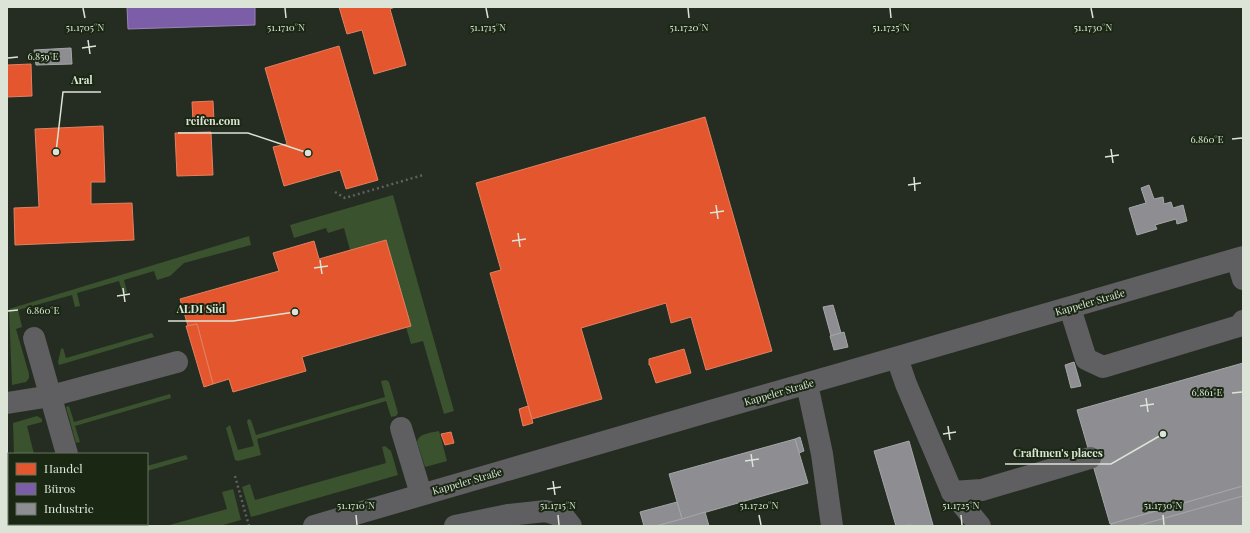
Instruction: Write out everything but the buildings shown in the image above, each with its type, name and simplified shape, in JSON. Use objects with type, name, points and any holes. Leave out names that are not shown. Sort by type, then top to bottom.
[{"type":"street","points":[[1240,258],[1243,279]]},
{"type":"street","name":"Kappeler Straße","points":[[314,526],[420,494],[807,384],[1240,258]]},
{"type":"street","points":[[1070,308],[1086,359],[1103,367],[1239,326],[1243,321]]},
{"type":"street","points":[[34,338],[68,453]]},
{"type":"street","points":[[897,358],[906,384],[952,492],[980,526]]},
{"type":"street","points":[[7,403],[51,396],[177,362]]},
{"type":"street","points":[[807,384],[822,454],[832,526]]},
{"type":"street","points":[[401,428],[420,494]]},
{"type":"street","points":[[952,492],[982,490],[1090,458]]},
{"type":"street","points":[[455,526],[508,515],[546,511],[564,517],[571,526]]},
{"type":"path","points":[[335,192],[345,198],[423,174]]},
{"type":"path","points":[[235,476],[248,526]]},
{"type":"green space","points":[[393,195],[454,411],[444,414],[423,341],[411,344],[406,327],[410,326],[386,240],[350,250],[344,228],[328,233],[326,228],[294,238],[290,225]]},
{"type":"green space","points":[[249,236],[251,245],[184,263],[170,276],[157,280],[154,271],[124,280],[127,292],[123,294],[119,281],[77,293],[80,306],[75,307],[72,295],[18,310],[22,327],[16,329],[29,378],[26,382],[12,385],[9,309]]},
{"type":"green space","points":[[152,333],[154,337],[59,365],[58,362],[61,349],[63,348],[66,358]]},
{"type":"green space","points":[[386,380],[389,382],[398,413],[396,416],[391,417],[386,401],[257,439],[261,455],[238,461],[235,460],[226,428],[230,425],[238,450],[254,446],[247,422],[248,419],[251,420],[256,435],[385,397],[381,381]]},
{"type":"green space","points":[[170,394],[171,398],[75,426],[80,442],[76,443],[66,407],[69,406],[74,422]]},
{"type":"green space","points":[[37,416],[42,419],[42,422],[27,426],[34,453],[14,453],[13,423]]},
{"type":"green space","points":[[439,431],[447,461],[425,467],[417,442],[418,439],[423,435]]},
{"type":"green space","points":[[385,446],[391,451],[398,475],[251,517],[242,487],[250,484],[255,500],[386,463],[382,447]]},
{"type":"green space","points":[[186,455],[188,459],[148,471],[148,466]]},
{"type":"green space","points":[[233,489],[241,520],[220,526],[166,526],[227,509],[222,492]]},
{"type":"place","name":"Aral","points":[[56,152]]},
{"type":"place","name":"reifen.com","points":[[308,153]]},
{"type":"place","name":"ALDI Süd","points":[[295,312]]},
{"type":"place","name":"Craftmen's places","points":[[1163,434]]}]
